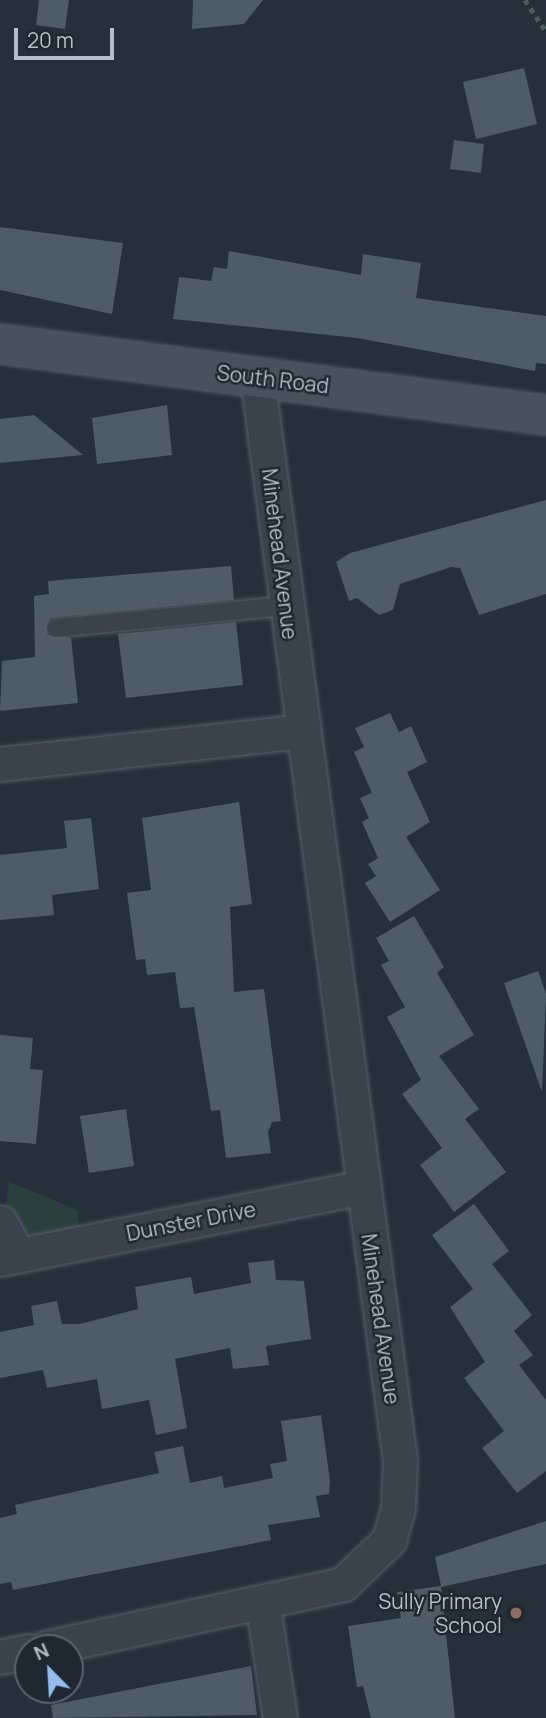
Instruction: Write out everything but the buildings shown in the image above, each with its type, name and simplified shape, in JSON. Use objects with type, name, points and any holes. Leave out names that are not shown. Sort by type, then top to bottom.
[{"type":"main road","name":"South Road","points":[[0,344],[546,415]]},
{"type":"street","name":"Minehead Avenue","points":[[84,1640],[263,1606],[343,1584],[389,1540],[398,1508],[400,1461],[257,377]]},
{"type":"street","points":[[0,764],[302,731]]},
{"type":"street","name":"Dunster Drive","points":[[0,1222],[9,1257],[363,1188]]},
{"type":"street","points":[[263,1606],[280,1718]]},
{"type":"lane","points":[[56,628],[286,606]]},
{"type":"path","points":[[525,0],[546,31]]},
{"type":"green space","points":[[9,1182],[77,1210],[80,1230],[35,1236],[23,1230],[6,1203]]},
{"type":"place","name":"Sully Primary School","points":[[516,1613]]}]
